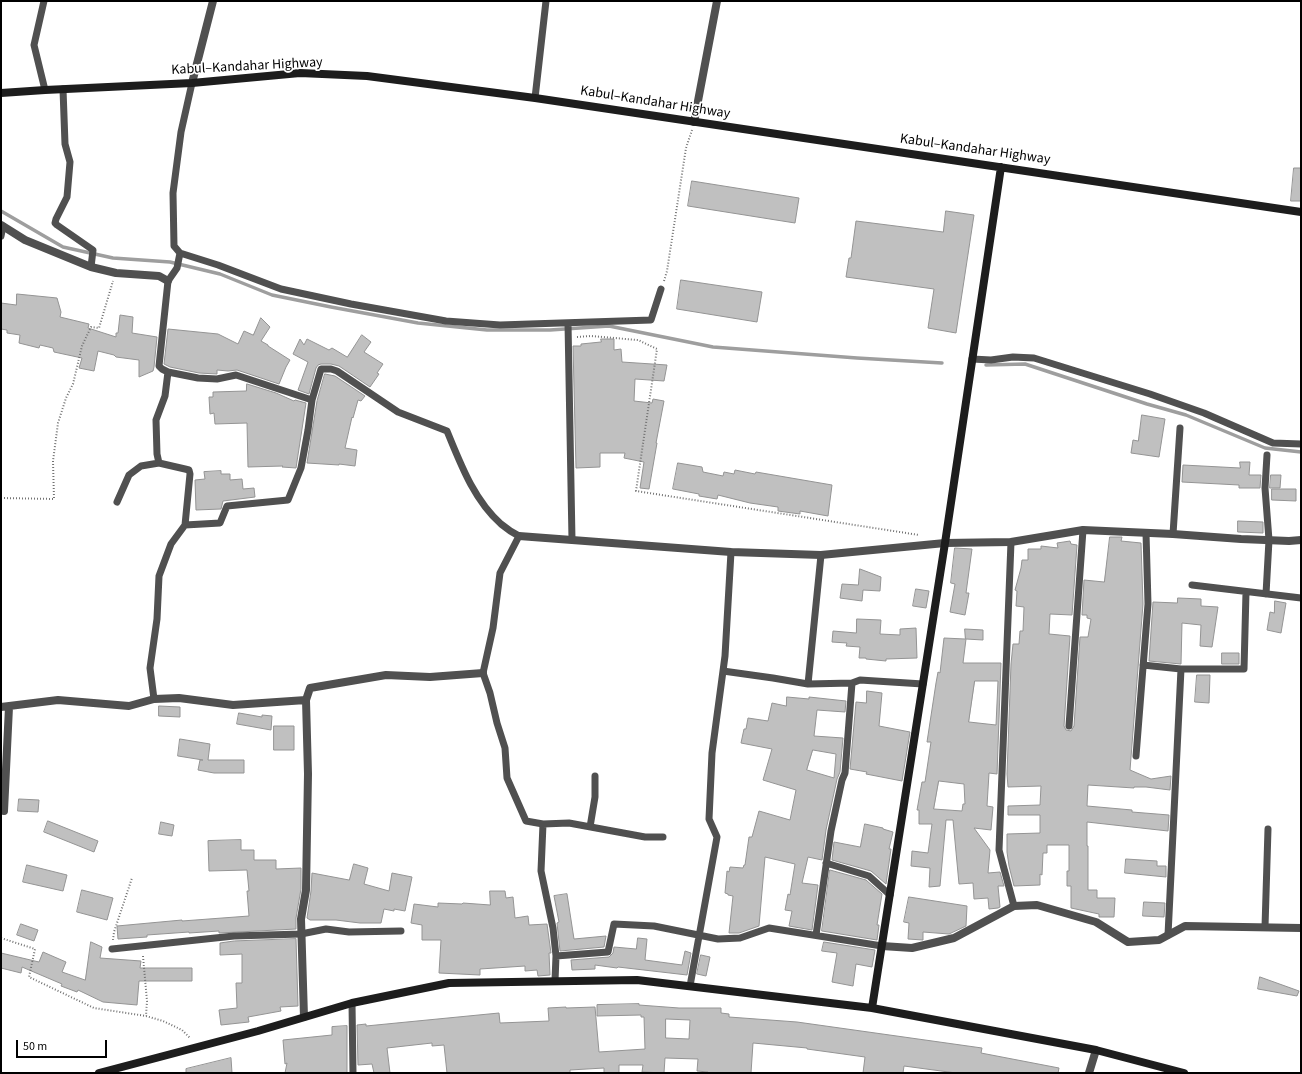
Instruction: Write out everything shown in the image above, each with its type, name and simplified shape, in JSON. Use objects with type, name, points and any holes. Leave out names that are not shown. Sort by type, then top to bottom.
[{"type":"street","points":[[192,83],[213,1]]},
{"type":"street","points":[[694,122],[717,1]]},
{"type":"street","name":"Kabul–Kandahar Highway","points":[[1,93],[192,83],[300,74],[367,76],[535,98],[1301,212]]},
{"type":"street","points":[[872,1008],[945,543],[1001,167]]},
{"type":"street","points":[[2,226],[25,240],[91,267],[116,273],[159,276],[168,281]]},
{"type":"street","points":[[519,536],[731,552],[822,554],[945,543],[1011,542],[1083,530],[1269,540],[1301,540]]},
{"type":"street","points":[[304,1017],[301,919],[306,883],[308,774],[306,700],[310,688],[386,675],[430,677],[482,673]]},
{"type":"street","points":[[4,811],[5,707],[58,700],[129,706],[154,699],[179,698],[233,705],[306,700]]},
{"type":"street","points":[[882,946],[912,948],[954,938],[1014,906],[1037,905],[1096,922],[1128,942],[1159,940],[1185,926],[1301,928]]},
{"type":"street","points":[[99,1073],[258,1031],[352,1003],[449,984],[637,980],[872,1008],[1096,1050],[1184,1073]]},
{"type":"street","points":[[1089,1073],[1096,1050]]},
{"type":"lane","points":[[44,1],[34,45],[45,90]]},
{"type":"lane","points":[[535,98],[546,1]]},
{"type":"lane","points":[[192,83],[181,132],[173,193],[174,246],[180,254],[218,265],[281,289],[351,304],[439,320],[500,325],[651,320],[661,289]]},
{"type":"lane","points":[[63,89],[65,144],[70,162],[67,198],[56,219],[56,223],[93,250],[91,267]]},
{"type":"lane","points":[[1,236],[2,226]]},
{"type":"lane","points":[[180,254],[177,268],[168,281],[160,366],[162,369],[168,372],[198,378],[217,379],[236,375],[312,400]]},
{"type":"lane","points":[[568,323],[572,540]]},
{"type":"lane","points":[[972,359],[991,360],[1013,357],[1034,358],[1150,394],[1204,413],[1273,443],[1301,444]]},
{"type":"lane","points":[[185,525],[220,523],[226,506],[288,500],[301,468],[312,400],[321,369],[331,369],[337,371],[398,412],[447,432],[465,474],[484,506],[502,525],[519,536],[500,573],[493,628],[482,673],[490,693],[505,748],[507,778],[526,821],[543,824],[569,823],[645,837],[663,837]]},
{"type":"lane","points":[[159,463],[157,454],[156,420],[165,396],[168,372]]},
{"type":"lane","points":[[1173,534],[1180,428]]},
{"type":"lane","points":[[1266,594],[1269,540],[1266,488],[1267,455]]},
{"type":"lane","points":[[117,502],[129,475],[141,466],[159,463],[189,470],[190,474],[185,525],[171,544],[159,576],[158,619],[150,668],[154,699]]},
{"type":"lane","points":[[1069,726],[1083,530]]},
{"type":"lane","points":[[1136,756],[1148,604],[1146,533]]},
{"type":"lane","points":[[1011,542],[999,850],[1014,906]]},
{"type":"lane","points":[[690,986],[717,837],[709,819],[712,753],[725,656],[731,552]]},
{"type":"lane","points":[[808,684],[822,554]]},
{"type":"lane","points":[[1192,585],[1301,598]]},
{"type":"lane","points":[[1143,665],[1181,669],[1244,669],[1246,592]]},
{"type":"lane","points":[[1168,935],[1181,669]]},
{"type":"lane","points":[[723,671],[808,684],[852,683],[860,680],[923,684]]},
{"type":"lane","points":[[816,935],[826,863],[840,787],[845,773],[852,683]]},
{"type":"lane","points":[[590,827],[595,797],[595,776]]},
{"type":"lane","points":[[543,824],[541,871],[553,928],[556,956],[555,981]]},
{"type":"lane","points":[[1264,927],[1268,829]]},
{"type":"lane","points":[[826,863],[869,876],[890,895]]},
{"type":"lane","points":[[556,956],[608,952],[614,924],[654,926],[718,939],[740,938],[769,928],[882,946]]},
{"type":"lane","points":[[112,949],[234,936],[301,934],[326,929],[349,932],[401,931]]},
{"type":"lane","points":[[352,1003],[353,1073]]},
{"type":"path","points":[[661,289],[667,271],[686,148],[694,122]]},
{"type":"path","points":[[1,498],[54,499],[52,461],[58,423],[66,398],[73,384],[82,346],[91,327],[99,328],[116,273]]},
{"type":"path","points":[[568,336],[591,336],[638,340],[657,349],[636,491],[926,537]]},
{"type":"path","points":[[112,949],[114,932],[132,878]]},
{"type":"path","points":[[1,938],[35,949],[29,977],[94,1008],[146,1016],[163,1021],[182,1030],[198,1046]]},
{"type":"path","points":[[142,946],[147,1000],[146,1016]]},
{"type":"building","points":[[1294,168],[1301,168],[1301,201],[1291,201]]},
{"type":"building","points":[[692,181],[799,198],[795,223],[688,206]]},
{"type":"building","points":[[946,211],[974,215],[956,333],[928,328],[934,289],[846,277],[849,258],[851,258],[856,221],[943,232]]},
{"type":"building","points":[[681,280],[762,292],[757,322],[677,309]]},
{"type":"building","points":[[17,294],[57,298],[61,312],[60,317],[89,324],[88,328],[116,337],[116,333],[118,333],[120,315],[133,317],[132,333],[157,337],[153,371],[139,377],[139,360],[116,357],[114,355],[98,351],[94,371],[79,368],[82,358],[54,352],[53,348],[40,345],[39,348],[19,343],[20,335],[7,333],[7,330],[1,329],[1,303],[16,305]]},
{"type":"building","points":[[261,318],[270,327],[261,341],[290,360],[279,384],[237,370],[217,370],[217,374],[199,373],[170,367],[164,364],[168,329],[218,334],[238,344],[244,331],[253,335]]},
{"type":"building","points":[[362,335],[371,342],[364,352],[383,364],[377,373],[379,374],[370,387],[339,366],[321,364],[316,368],[309,394],[298,390],[308,362],[293,354],[300,339],[304,345],[307,339],[329,350],[332,348],[347,357]]},
{"type":"building","points":[[601,339],[614,339],[614,350],[621,349],[622,362],[667,365],[664,381],[635,379],[634,401],[652,403],[653,399],[664,401],[649,489],[640,488],[644,462],[624,458],[625,453],[600,453],[600,467],[576,468],[573,346],[601,342]]},
{"type":"building","points":[[325,374],[335,376],[365,396],[361,401],[358,400],[353,418],[352,417],[345,448],[357,450],[355,466],[307,463],[317,401]]},
{"type":"building","points":[[247,384],[276,393],[294,401],[306,403],[296,468],[282,467],[283,466],[248,467],[247,423],[215,424],[214,413],[210,414],[209,397],[213,397],[213,392],[246,391]]},
{"type":"building","points":[[1142,415],[1165,419],[1159,457],[1131,453],[1133,440],[1138,441]]},
{"type":"building","points":[[1240,462],[1250,462],[1249,475],[1261,475],[1260,488],[1239,488],[1239,485],[1182,482],[1183,465],[1240,468]]},
{"type":"building","points":[[678,463],[702,467],[703,472],[723,476],[724,472],[734,474],[735,470],[755,474],[756,472],[832,485],[828,516],[800,511],[800,514],[778,511],[778,507],[750,503],[718,495],[717,499],[699,496],[699,494],[673,489]]},
{"type":"building","points":[[221,471],[221,474],[230,474],[230,480],[242,479],[243,489],[254,488],[255,497],[223,501],[221,509],[196,510],[195,480],[205,479],[204,472]]},
{"type":"building","points":[[1271,475],[1281,475],[1280,488],[1270,488]]},
{"type":"building","points":[[1272,489],[1296,489],[1296,501],[1272,500]]},
{"type":"building","points":[[1238,521],[1263,522],[1263,533],[1238,532]]},
{"type":"building","points":[[1110,537],[1122,537],[1121,541],[1141,543],[1143,604],[1130,770],[1151,779],[1171,776],[1170,790],[1146,787],[1134,788],[1088,785],[1087,806],[1169,815],[1168,831],[1087,822],[1088,890],[1097,890],[1097,898],[1115,898],[1114,917],[1099,917],[1099,914],[1071,908],[1071,886],[1067,886],[1067,871],[1069,871],[1069,845],[1047,845],[1047,853],[1043,853],[1040,885],[1014,886],[1007,852],[1007,834],[1040,833],[1040,815],[1008,815],[1008,806],[1040,805],[1041,786],[1008,787],[1007,774],[1013,644],[1019,644],[1020,631],[1023,631],[1024,607],[1016,606],[1017,591],[1015,590],[1022,560],[1028,560],[1028,549],[1041,549],[1041,546],[1058,548],[1057,543],[1070,541],[1071,544],[1077,545],[1072,615],[1050,614],[1049,634],[1070,636],[1064,726],[1066,730],[1071,731],[1074,726],[1080,637],[1088,637],[1091,619],[1087,618],[1087,615],[1082,615],[1084,580],[1104,582]]},
{"type":"building","points":[[955,548],[972,549],[966,593],[969,593],[965,615],[950,612],[955,584],[951,583]]},
{"type":"building","points":[[860,569],[881,577],[880,591],[863,590],[862,601],[840,598],[842,584],[858,585]]},
{"type":"building","points":[[916,589],[929,591],[926,608],[913,606]]},
{"type":"building","points":[[1178,598],[1201,599],[1201,606],[1218,607],[1212,647],[1200,646],[1201,625],[1182,623],[1181,664],[1149,661],[1153,602],[1177,603]]},
{"type":"building","points":[[1275,601],[1286,603],[1281,633],[1267,630],[1270,612],[1274,613]]},
{"type":"building","points":[[857,619],[881,620],[880,634],[900,635],[900,629],[916,628],[917,658],[886,659],[886,661],[859,658],[860,647],[846,646],[847,643],[832,642],[833,631],[856,633]]},
{"type":"building","points":[[965,629],[983,630],[983,640],[966,639],[963,663],[1001,663],[997,774],[989,773],[987,806],[993,807],[991,830],[974,828],[990,850],[988,873],[1000,872],[1004,886],[998,886],[1000,907],[989,909],[988,898],[974,899],[973,883],[959,884],[953,820],[946,820],[940,886],[929,887],[930,868],[911,866],[912,851],[928,853],[932,824],[919,824],[919,810],[917,810],[922,782],[925,782],[931,742],[927,742],[938,672],[940,673],[944,638],[965,639]],"holes":[[[975,681],[998,681],[996,725],[969,722]],[[939,781],[964,784],[965,804],[963,804],[962,811],[934,809]]]},
{"type":"building","points":[[1222,653],[1239,653],[1239,664],[1222,664]]},
{"type":"building","points":[[1197,675],[1210,675],[1209,703],[1195,702]]},
{"type":"building","points":[[867,691],[882,693],[879,726],[910,732],[902,781],[866,774],[867,772],[850,769],[856,702],[866,703]]},
{"type":"building","points":[[787,697],[809,699],[809,697],[846,701],[845,712],[817,710],[814,736],[843,738],[840,772],[837,779],[826,830],[822,860],[808,857],[802,883],[818,885],[812,930],[789,926],[792,911],[785,910],[788,894],[790,895],[795,864],[765,857],[759,926],[739,933],[729,933],[733,896],[725,893],[727,871],[729,872],[730,867],[743,868],[745,865],[749,837],[752,837],[759,811],[790,820],[796,790],[763,780],[772,749],[741,743],[744,729],[746,729],[748,718],[768,721],[772,703],[786,706]],"holes":[[[813,750],[836,754],[834,778],[807,770]]]},
{"type":"building","points":[[159,706],[180,707],[180,717],[159,716]]},
{"type":"building","points":[[239,713],[262,717],[262,715],[272,716],[271,730],[237,724]]},
{"type":"building","points":[[274,726],[294,726],[294,750],[274,750]]},
{"type":"building","points":[[180,739],[210,744],[208,760],[244,760],[244,773],[214,773],[198,770],[200,760],[203,760],[178,756]]},
{"type":"building","points":[[19,799],[39,800],[38,812],[18,811]]},
{"type":"building","points":[[48,821],[98,841],[94,852],[44,832]]},
{"type":"building","points":[[161,822],[174,825],[172,836],[159,834]]},
{"type":"building","points":[[865,824],[893,832],[889,849],[891,849],[886,884],[871,871],[832,860],[834,842],[860,847]]},
{"type":"building","points":[[241,840],[241,850],[254,850],[254,860],[276,860],[276,869],[301,868],[301,889],[296,918],[296,929],[219,933],[219,931],[189,932],[118,939],[117,926],[249,916],[247,870],[209,871],[208,841]]},
{"type":"building","points":[[1126,859],[1157,861],[1157,866],[1166,866],[1166,877],[1125,873]]},
{"type":"building","points":[[354,864],[368,868],[364,884],[389,891],[392,873],[412,877],[405,911],[384,909],[381,923],[310,920],[307,918],[312,873],[349,880]]},
{"type":"building","points":[[27,865],[67,875],[63,891],[23,882]]},
{"type":"building","points":[[830,870],[866,880],[882,894],[877,925],[879,925],[877,940],[822,931]]},
{"type":"building","points":[[82,890],[113,898],[107,920],[77,912]]},
{"type":"building","points":[[490,891],[505,891],[506,898],[513,897],[515,918],[528,916],[529,925],[547,924],[551,953],[549,953],[550,975],[538,976],[537,970],[525,971],[525,966],[480,969],[480,975],[439,973],[441,940],[422,940],[422,925],[411,923],[414,904],[438,907],[438,903],[490,905]]},
{"type":"building","points":[[567,894],[574,939],[606,936],[604,947],[560,951],[557,923],[559,922],[554,896]]},
{"type":"building","points":[[909,897],[967,906],[966,926],[949,934],[923,932],[923,940],[908,939],[909,923],[904,922]]},
{"type":"building","points":[[1144,902],[1165,903],[1164,917],[1143,916]]},
{"type":"building","points":[[21,924],[38,930],[34,941],[17,935]]},
{"type":"building","points":[[638,938],[647,939],[645,960],[682,965],[685,951],[691,953],[687,975],[595,965],[595,969],[572,970],[571,960],[609,957],[613,953],[614,947],[636,949]]},
{"type":"building","points":[[296,939],[298,1006],[280,1007],[281,1011],[248,1017],[249,1022],[221,1025],[219,1010],[237,1008],[236,983],[242,983],[242,954],[220,955],[220,943],[234,941]]},
{"type":"building","points":[[91,942],[102,947],[100,958],[141,961],[140,968],[192,968],[192,981],[139,981],[137,1005],[103,1002],[78,990],[77,992],[61,986],[62,984],[22,967],[21,973],[1,968],[1,953],[39,962],[43,952],[66,962],[62,972],[85,980]]},
{"type":"building","points":[[824,942],[875,950],[872,967],[856,964],[853,986],[832,982],[837,953],[822,951]]},
{"type":"building","points":[[701,955],[710,957],[706,976],[697,974]]},
{"type":"building","points":[[1260,977],[1299,991],[1297,996],[1258,989]]},
{"type":"building","points":[[639,1004],[679,1008],[721,1008],[721,1013],[729,1014],[729,1017],[797,1022],[982,1048],[981,1053],[1059,1068],[1058,1073],[956,1073],[904,1066],[903,1073],[863,1073],[865,1057],[807,1048],[753,1043],[751,1073],[708,1073],[697,1071],[698,1059],[665,1058],[664,1073],[642,1072],[643,1065],[619,1065],[619,1073],[604,1073],[604,1068],[570,1070],[570,1073],[447,1073],[444,1045],[432,1046],[432,1043],[387,1048],[390,1073],[374,1073],[372,1064],[358,1065],[357,1025],[366,1024],[366,1026],[499,1013],[500,1023],[549,1021],[548,1008],[595,1007],[599,1052],[645,1049],[644,1017],[641,1017],[641,1015],[597,1016],[597,1005]],"holes":[[[666,1019],[690,1020],[689,1039],[666,1038]]]},
{"type":"building","points":[[347,1026],[347,1073],[285,1073],[287,1063],[285,1064],[283,1040],[332,1035],[332,1027]]},
{"type":"building","points":[[231,1058],[232,1073],[186,1073],[186,1069]]},
{"type":"waterway","points":[[1,211],[63,247],[113,258],[170,262],[220,274],[272,295],[418,323],[487,330],[550,330],[609,326],[713,347],[942,363]]},
{"type":"waterway","points":[[986,365],[1025,364],[1147,404],[1186,415],[1265,448],[1301,452]]}]
